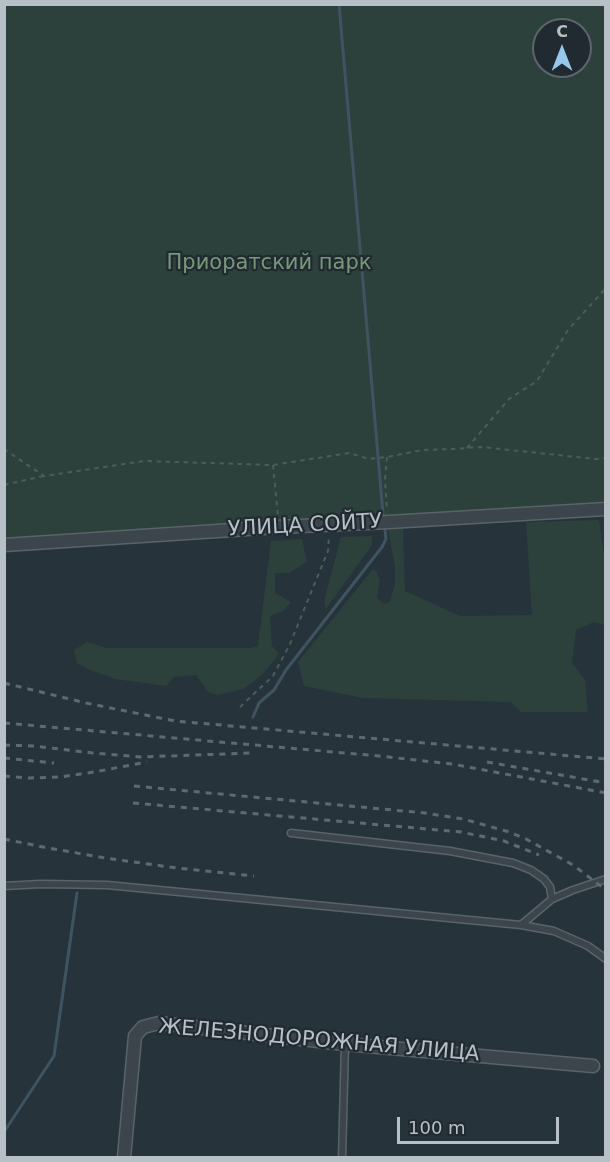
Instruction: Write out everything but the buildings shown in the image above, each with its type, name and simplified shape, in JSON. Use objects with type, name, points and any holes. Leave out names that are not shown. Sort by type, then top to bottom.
[{"type":"street","name":"УЛИЦА СОЙТУ","points":[[4,544],[606,509]]},
{"type":"street","name":"ЖЕЛЕЗНОДОРОЖНАЯ УЛИЦА","points":[[124,1158],[135,1036],[143,1027],[159,1023],[345,1044],[593,1066]]},
{"type":"lane","points":[[291,833],[450,851],[513,863],[531,870],[544,879],[550,887],[552,899]]},
{"type":"lane","points":[[521,925],[552,899],[606,879]]},
{"type":"lane","points":[[4,886],[107,885],[521,925],[554,931],[588,946],[606,959]]},
{"type":"lane","points":[[342,1158],[345,1044]]},
{"type":"path","points":[[467,448],[509,399],[537,381],[568,330],[606,288]]},
{"type":"path","points":[[4,485],[44,476],[144,461],[273,465],[349,453],[369,459],[422,450],[481,447],[596,459],[606,458]]},
{"type":"path","points":[[4,449],[44,476]]},
{"type":"path","points":[[387,457],[385,480],[388,522]]},
{"type":"path","points":[[273,465],[278,527]]},
{"type":"path","points":[[240,707],[273,676],[290,644],[328,551],[329,524]]},
{"type":"green space","name":"Приоратский парк","points":[[5,5],[605,5],[605,504],[5,539]]},
{"type":"green space","points":[[599,520],[606,570],[605,625],[594,622],[576,630],[572,663],[585,680],[588,712],[521,712],[511,702],[363,698],[304,686],[298,662],[373,569],[380,580],[377,598],[384,604],[390,602],[395,584],[395,566],[388,530],[403,528],[405,591],[460,616],[532,615],[526,522]]},
{"type":"green space","points":[[372,536],[372,545],[326,609],[324,601],[341,537]]},
{"type":"green space","points":[[302,539],[307,562],[289,573],[275,573],[275,593],[291,602],[283,611],[270,616],[272,646],[279,654],[262,675],[243,689],[218,695],[208,692],[196,675],[174,677],[166,686],[115,679],[77,663],[74,650],[87,642],[107,648],[251,648],[258,646],[271,541]]},
{"type":"waterway","points":[[339,4],[383,514]]},
{"type":"waterway","points":[[253,717],[259,703],[274,690],[286,670],[382,547],[386,539],[385,529]]},
{"type":"waterway","points":[[4,1132],[54,1056],[77,893]]},
{"type":"railway","points":[[4,683],[175,721],[606,759]]},
{"type":"railway","points":[[4,723],[452,764],[606,793]]},
{"type":"railway","points":[[4,745],[141,757],[252,753]]},
{"type":"railway","points":[[4,758],[54,763]]},
{"type":"railway","points":[[4,776],[60,777],[147,762]]},
{"type":"railway","points":[[487,762],[606,783]]},
{"type":"railway","points":[[134,786],[425,813],[463,819],[526,839],[573,865],[606,890]]},
{"type":"railway","points":[[133,803],[461,832],[504,841],[539,855]]},
{"type":"railway","points":[[4,839],[105,858],[254,876]]}]
